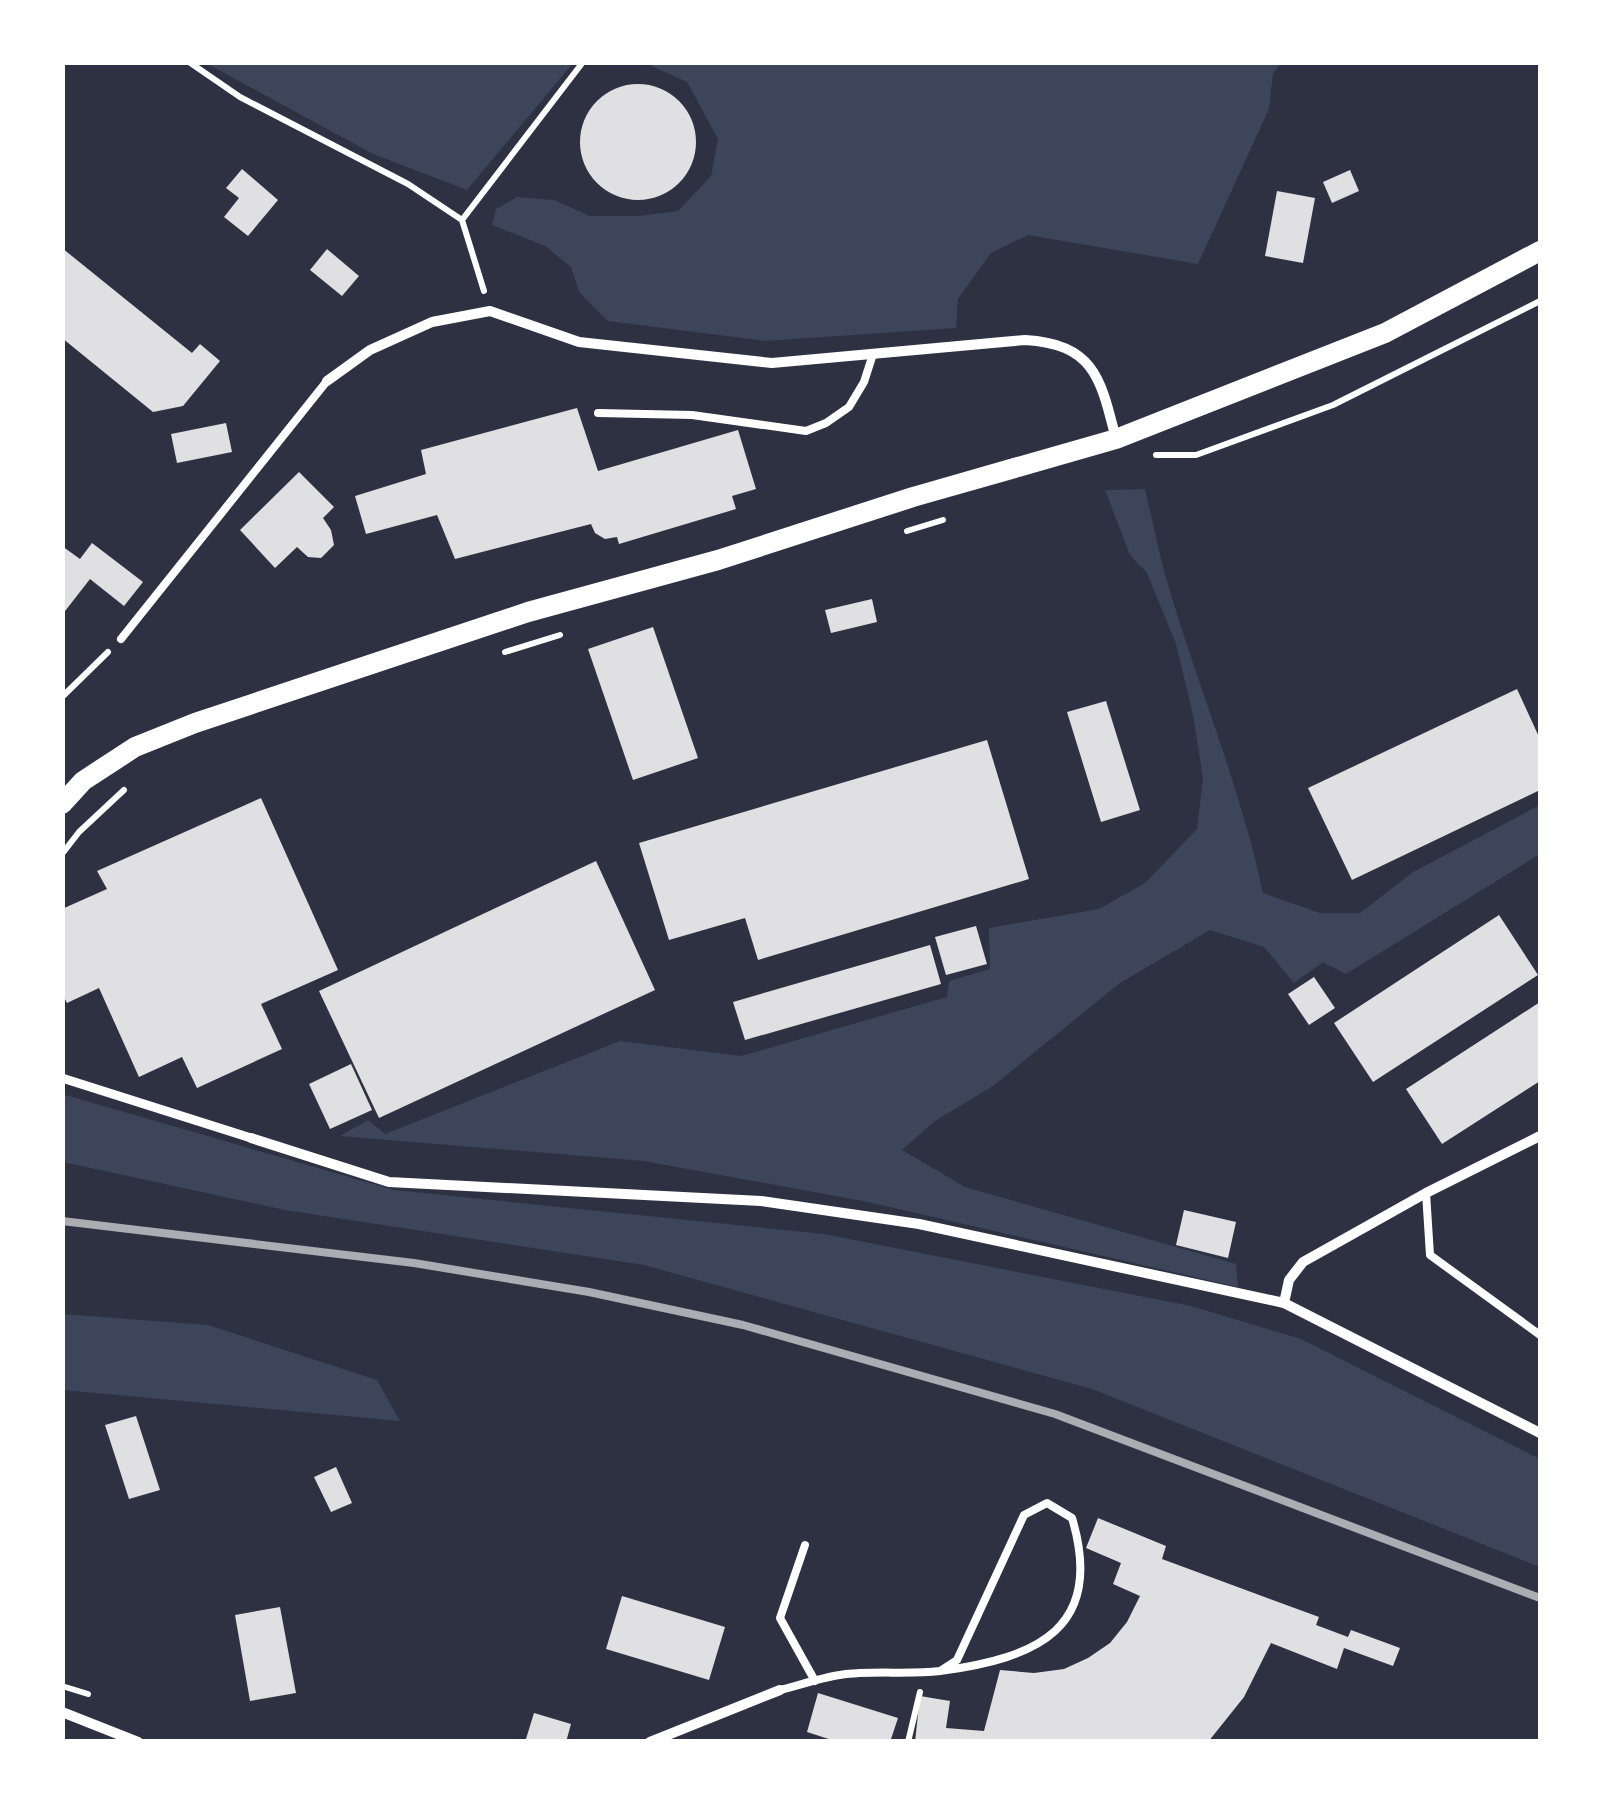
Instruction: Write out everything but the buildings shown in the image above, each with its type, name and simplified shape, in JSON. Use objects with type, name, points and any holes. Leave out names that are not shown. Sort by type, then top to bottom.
[{"type":"main road","points":[[62,804],[83,780],[135,747],[195,724],[528,612],[718,560],[914,497],[1116,439],[1385,334],[1540,252]]},
{"type":"street","points":[[327,381],[370,350],[432,322],[490,312],[579,342],[772,363],[1048,341],[1089,364],[1101,381],[1116,439]]},
{"type":"street","points":[[62,1078],[389,1182],[761,1201],[919,1224],[1284,1304],[1540,1433]]},
{"type":"street","points":[[1284,1304],[1290,1280],[1303,1262],[1426,1193],[1540,1136]]},
{"type":"street","points":[[650,1742],[780,1690]]},
{"type":"street","points":[[62,1712],[138,1742]]},
{"type":"lane","points":[[598,412],[692,415],[806,432],[849,407],[864,382],[873,354]]},
{"type":"lane","points":[[121,639],[327,381]]},
{"type":"lane","points":[[1426,1193],[1430,1255],[1540,1335]]},
{"type":"lane","points":[[780,1690],[842,1674],[940,1671],[1018,1653],[1058,1632],[1075,1609],[1082,1579],[1081,1546],[1072,1518],[1048,1504],[1024,1515],[957,1660],[940,1671]]},
{"type":"lane","points":[[805,1545],[780,1618],[815,1681]]},
{"type":"path","points":[[188,62],[240,97],[408,184],[462,220],[490,312]]},
{"type":"path","points":[[462,220],[583,62]]},
{"type":"path","points":[[62,697],[121,639]]},
{"type":"path","points":[[908,1742],[925,1671]]},
{"type":"shaded area","points":[[206,63],[573,63],[467,190],[373,154]]},
{"type":"shaded area","points":[[645,63],[1281,63],[1273,73],[1269,109],[1198,264],[1028,235],[991,253],[958,299],[956,328],[765,341],[608,321],[579,292],[571,267],[545,246],[492,225],[496,209],[517,197],[554,200],[590,216],[678,211],[711,176],[718,139],[687,82]]},
{"type":"shaded area","points":[[1145,489],[1166,578],[1242,813],[1263,893],[1320,913],[1360,913],[1413,872],[1540,805],[1540,854],[1346,974],[1323,962],[1294,983],[1264,947],[1210,930],[1120,983],[993,1086],[935,1121],[902,1150],[965,1187],[1236,1264],[1238,1287],[868,1202],[644,1161],[340,1136],[368,1120],[385,1134],[620,1041],[741,1056],[947,997],[949,981],[990,969],[989,928],[1099,909],[1145,883],[1197,829],[1203,778],[1176,644],[1147,573],[1130,555],[1105,490]]},
{"type":"shaded area","points":[[62,1094],[394,1190],[824,1234],[1191,1306],[1301,1339],[1540,1459],[1540,1567],[1092,1389],[644,1265],[285,1210],[63,1162]]},
{"type":"shaded area","points":[[62,1314],[208,1325],[377,1380],[400,1421],[63,1390]]},
{"type":"railway","points":[[62,1221],[414,1263],[589,1292],[743,1325],[1055,1414],[1540,1598]]}]
